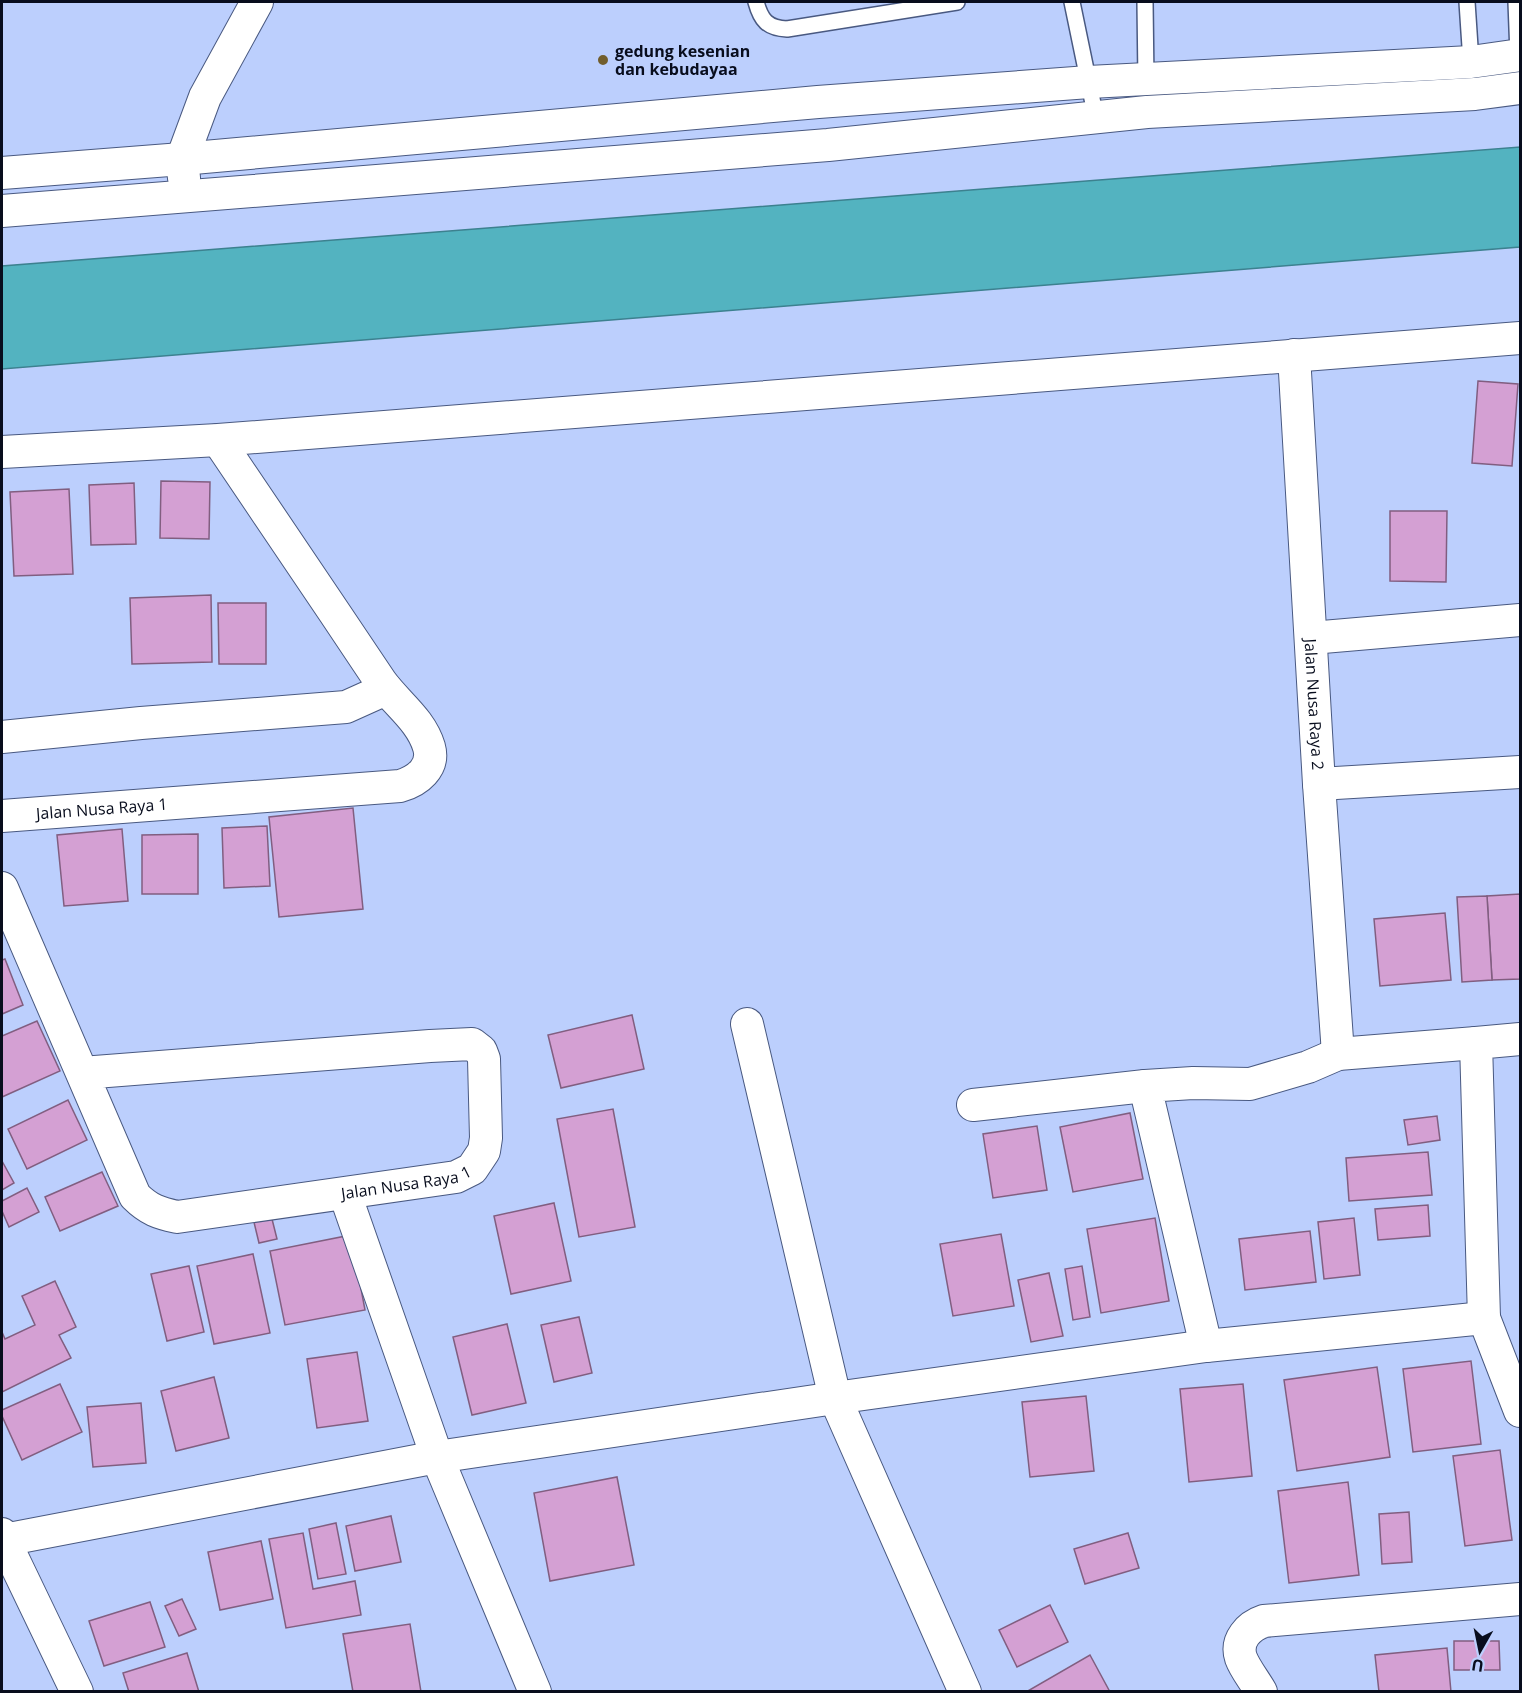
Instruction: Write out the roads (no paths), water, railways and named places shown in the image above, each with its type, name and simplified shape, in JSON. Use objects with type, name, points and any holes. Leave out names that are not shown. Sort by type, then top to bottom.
[{"type":"street","points":[[187,197],[182,159],[204,97],[257,2]]},
{"type":"street","points":[[2,173],[818,102],[1089,82],[1471,62],[1520,55]]},
{"type":"street","points":[[2,211],[828,145],[1147,112],[1475,94],[1521,88]]},
{"type":"street","points":[[818,102],[828,145]]},
{"type":"street","points":[[2,452],[218,440],[1521,338]]},
{"type":"street","name":"Jalan Nusa Raya 2","points":[[1294,355],[1319,783],[1338,1054]]},
{"type":"street","name":"Jalan Nusa Raya 1","points":[[2,816],[400,786],[411,783],[422,776],[428,764],[430,750],[420,726],[386,689],[218,440]]},
{"type":"street","points":[[1311,638],[1521,620]]},
{"type":"street","points":[[2,736],[346,707],[386,689]]},
{"type":"street","points":[[1319,783],[1521,772]]},
{"type":"street","name":"Jalan Nusa Raya 1","points":[[2,888],[135,1196],[146,1207],[177,1217],[456,1177],[472,1169],[484,1151],[486,1138],[484,1059],[481,1051],[472,1044],[82,1073]]},
{"type":"street","points":[[747,1024],[835,1398],[965,1692]]},
{"type":"street","points":[[973,1105],[1145,1086],[1194,1083],[1250,1084],[1308,1067],[1338,1054],[1521,1039]]},
{"type":"street","points":[[1476,1043],[1484,1318],[1521,1411]]},
{"type":"street","points":[[1145,1086],[1206,1346]]},
{"type":"street","points":[[345,1194],[437,1457],[535,1692]]},
{"type":"street","points":[[76,1692],[3,1537],[437,1457],[835,1398],[1206,1346],[1484,1318]]},
{"type":"street","points":[[1261,1692],[1241,1657],[1240,1646],[1245,1633],[1254,1624],[1264,1621],[1521,1599]]},
{"type":"lane","points":[[756,2],[765,22],[787,29],[957,2]]},
{"type":"lane","points":[[1072,2],[1096,118]]},
{"type":"lane","points":[[1145,2],[1147,112]]},
{"type":"lane","points":[[1467,2],[1471,62]]},
{"type":"lane","points":[[1516,2],[1520,55]]},
{"type":"place","name":"gedung kesenian dan kebudayaa","points":[[603,60]]}]
